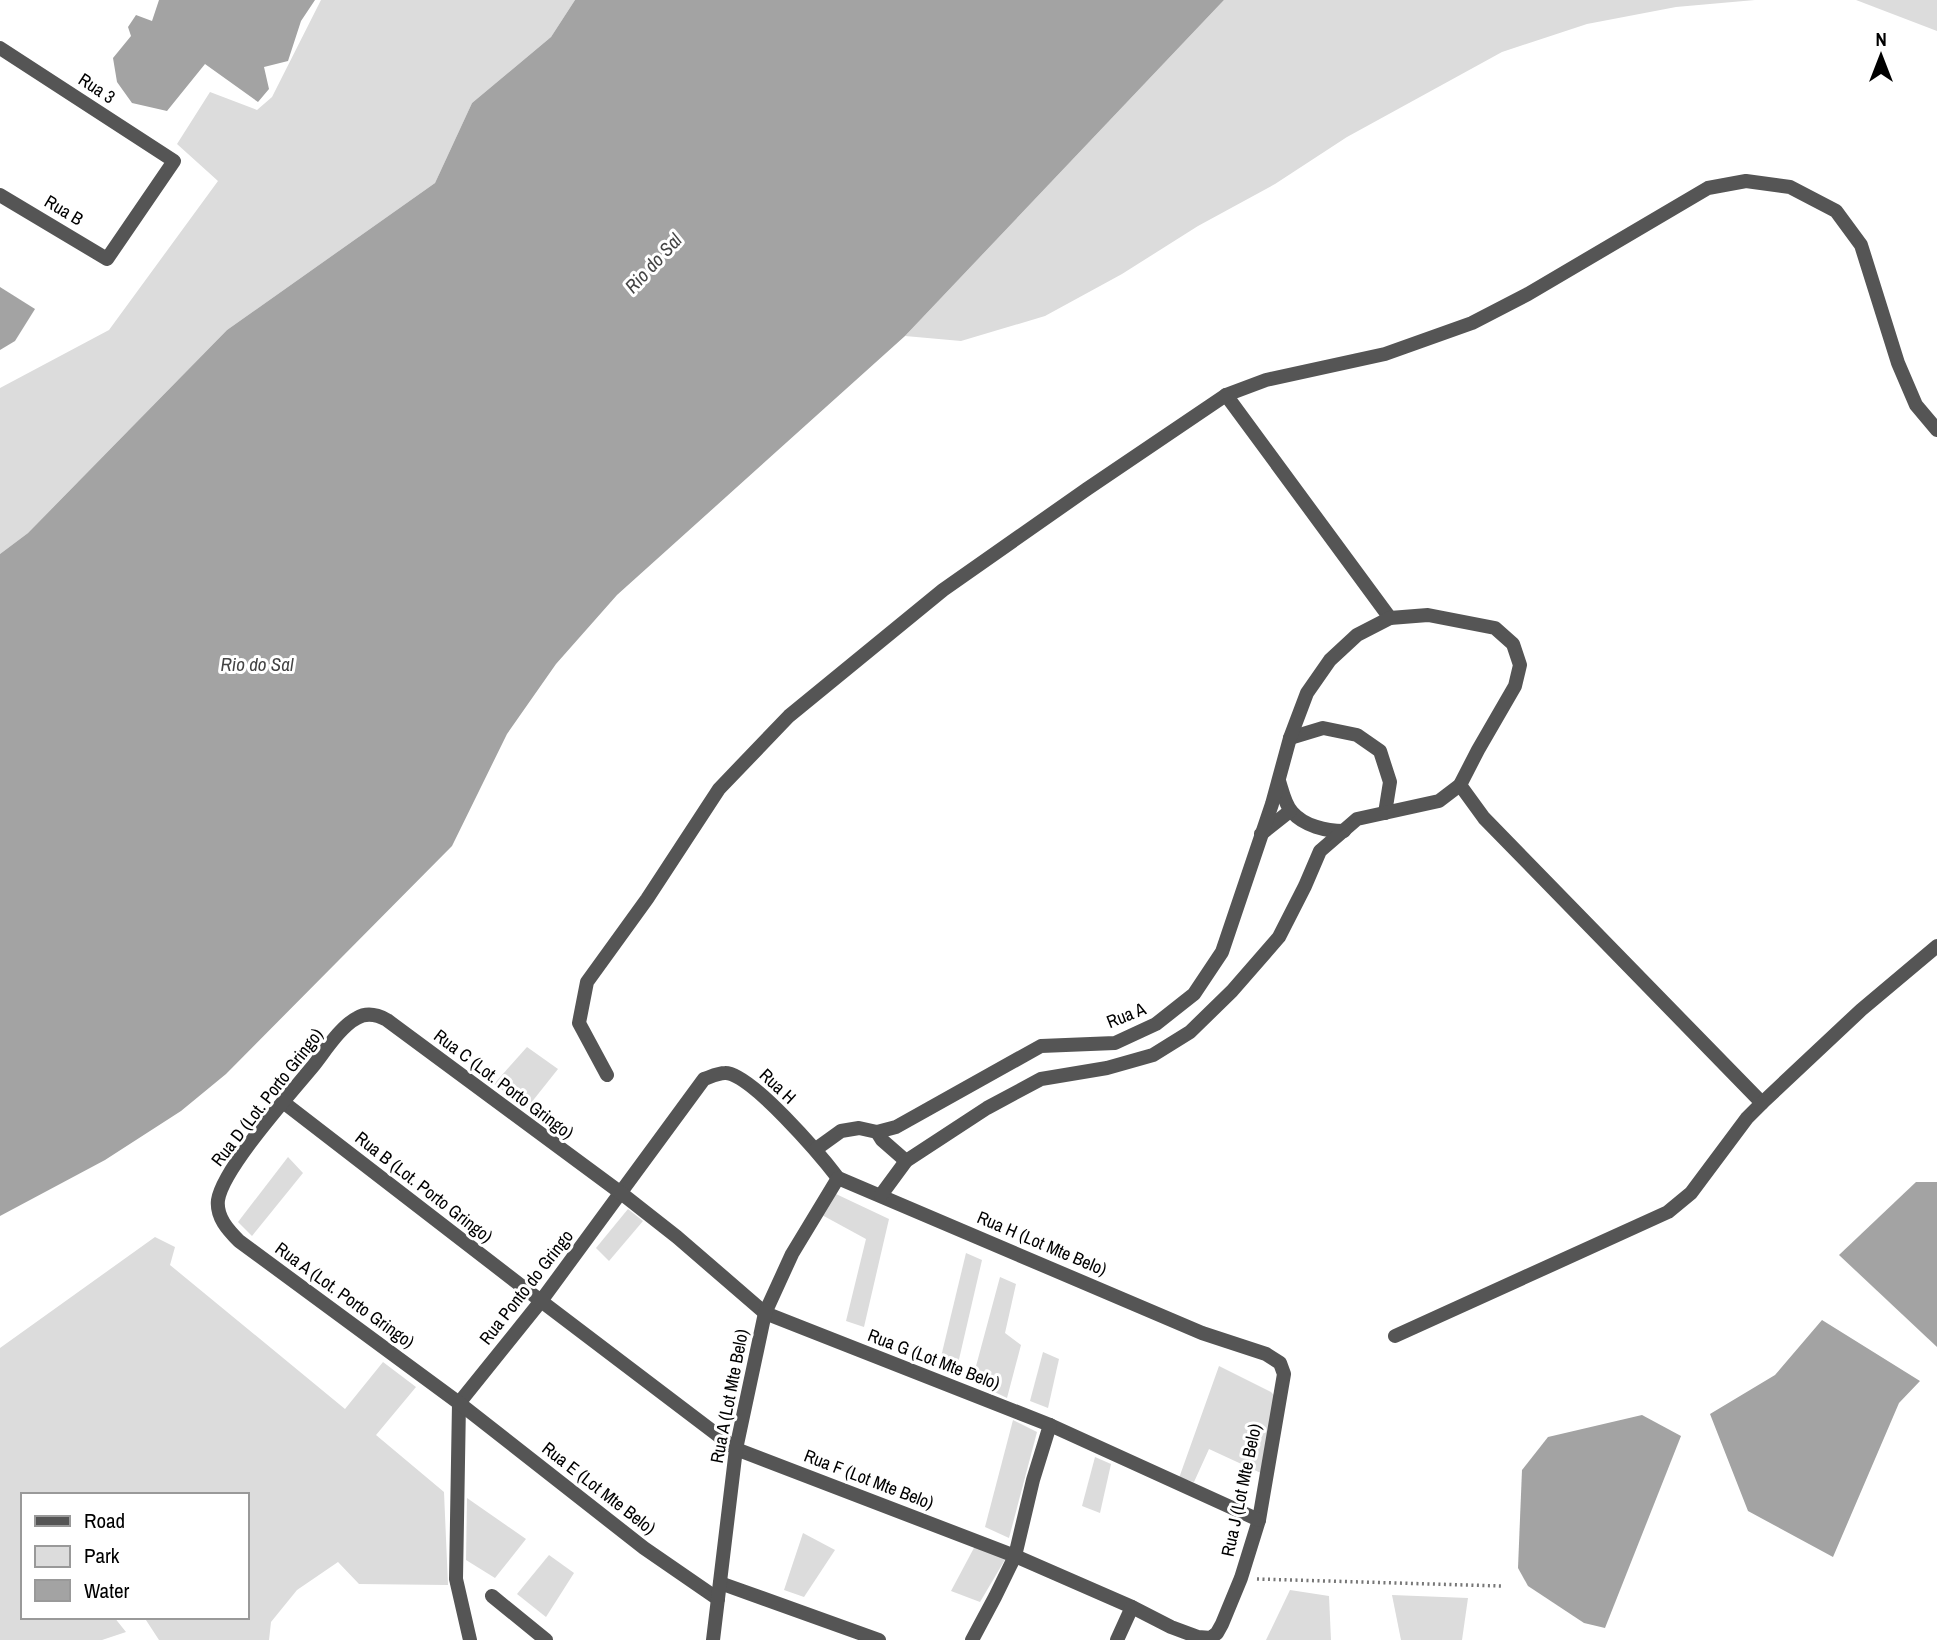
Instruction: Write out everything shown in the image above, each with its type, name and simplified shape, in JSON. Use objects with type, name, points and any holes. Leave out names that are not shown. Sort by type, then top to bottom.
[{"type":"street","name":"Rua 3","points":[[0,48],[174,161],[107,259]]},
{"type":"street","points":[[607,1075],[579,1023],[587,982],[647,899],[719,789],[789,716],[943,590],[1226,395],[1266,380],[1385,354],[1472,323],[1528,294],[1708,188],[1746,181],[1790,187],[1836,211],[1861,245],[1898,363],[1916,405],[1937,430]]},
{"type":"street","name":"Rua B","points":[[0,195],[107,259]]},
{"type":"street","points":[[881,1195],[906,1161],[987,1108],[1041,1079],[1107,1068],[1153,1055],[1190,1032],[1232,991],[1279,937],[1306,886],[1320,851],[1357,819],[1438,801],[1460,785],[1515,686],[1520,666],[1513,644],[1496,628],[1428,615],[1390,618],[1226,395]]},
{"type":"street","name":"Rua A","points":[[816,1149],[841,1131],[859,1128],[877,1132],[896,1127],[1041,1046],[1115,1043],[1157,1024],[1194,994],[1222,952],[1272,804],[1290,738],[1307,693],[1330,660],[1357,635],[1390,618]]},
{"type":"street","points":[[1290,738],[1323,728],[1357,735],[1380,751],[1390,782],[1385,813]]},
{"type":"street","points":[[1279,781],[1290,811],[1311,826],[1344,831]]},
{"type":"street","points":[[1460,785],[1484,818],[1762,1103]]},
{"type":"street","points":[[1261,835],[1290,811]]},
{"type":"street","points":[[1311,826],[1320,851]]},
{"type":"street","points":[[1395,1336],[1668,1212],[1691,1193],[1747,1118],[1762,1103],[1861,1010],[1937,946]]},
{"type":"street","name":"Rua C (Lot. Porto Gringo)","points":[[361,1016],[375,1015],[387,1020],[621,1193]]},
{"type":"street","name":"Rua D (Lot. Porto Gringo)","points":[[218,1210],[226,1180],[245,1151],[344,1029],[361,1016]]},
{"type":"street","name":"Rua H","points":[[704,1079],[726,1073],[747,1082],[816,1149]]},
{"type":"street","name":"Rua Ponto do Gringo","points":[[459,1403],[541,1301],[704,1079]]},
{"type":"street","name":"Rua B (Lot. Porto Gringo)","points":[[283,1102],[541,1301]]},
{"type":"street","points":[[877,1132],[882,1140],[906,1161]]},
{"type":"street","points":[[816,1149],[838,1178]]},
{"type":"street","name":"Rua H (Lot Mte Belo)","points":[[838,1178],[1202,1333],[1266,1354]]},
{"type":"street","name":"Rua A (Lot Mte Belo)","points":[[713,1640],[736,1449],[765,1313],[792,1254],[838,1178]]},
{"type":"street","name":"Rua G (Lot Mte Belo)","points":[[621,1193],[765,1313],[1050,1425],[1259,1520]]},
{"type":"street","name":"Rua A (Lot. Porto Gringo)","points":[[218,1210],[228,1231],[239,1241],[459,1403]]},
{"type":"street","name":"Rua F (Lot Mte Belo)","points":[[541,1301],[736,1449],[1015,1556],[1171,1627],[1198,1637],[1213,1637]]},
{"type":"street","name":"Rua J (Lot Mte Belo)","points":[[1213,1637],[1222,1624],[1241,1578],[1259,1520],[1284,1379],[1284,1370],[1280,1363],[1266,1354]]},
{"type":"street","points":[[459,1403],[456,1579],[470,1640]]},
{"type":"street","name":"Rua E (Lot Mte Belo)","points":[[459,1403],[644,1548],[718,1599]]},
{"type":"street","points":[[972,1640],[1015,1556],[1050,1425]]},
{"type":"street","points":[[720,1583],[879,1640]]},
{"type":"street","points":[[492,1595],[546,1640]]},
{"type":"street","points":[[1117,1640],[1132,1607]]},
{"type":"street","points":[[1171,1627],[1179,1640]]},
{"type":"path","points":[[1241,1578],[1501,1586]]},
{"type":"green space","points":[[321,0],[575,0],[551,37],[472,103],[435,183],[227,330],[28,533],[0,554],[0,388],[109,330],[218,181],[177,144],[210,92],[257,110],[272,97]]},
{"type":"green space","points":[[1224,0],[1755,0],[1676,7],[1587,24],[1502,52],[1347,137],[1275,184],[1045,316],[961,341],[905,336]]},
{"type":"green space","points":[[1856,0],[1937,0],[1937,31]]},
{"type":"green space","points":[[527,1047],[558,1069],[527,1108],[494,1084]]},
{"type":"green space","points":[[288,1157],[303,1173],[252,1236],[238,1222]]},
{"type":"green space","points":[[836,1194],[889,1219],[864,1327],[846,1321],[866,1239],[822,1215]]},
{"type":"green space","points":[[628,1209],[643,1221],[609,1261],[596,1248]]},
{"type":"green space","points":[[155,1237],[175,1247],[170,1265],[345,1409],[383,1362],[416,1387],[376,1435],[444,1492],[448,1585],[359,1584],[338,1562],[297,1590],[271,1622],[269,1640],[159,1640],[145,1619],[248,1619],[248,1493],[21,1493],[21,1619],[116,1619],[126,1632],[102,1640],[0,1640],[0,1348]]},
{"type":"green space","points":[[966,1253],[982,1260],[957,1368],[940,1361]]},
{"type":"green space","points":[[1000,1277],[1016,1284],[1005,1333],[1021,1345],[1007,1398],[972,1381]]},
{"type":"green space","points":[[1043,1352],[1059,1359],[1048,1408],[1030,1401]]},
{"type":"green space","points":[[1219,1366],[1271,1392],[1283,1405],[1263,1474],[1209,1449],[1194,1482],[1179,1478]]},
{"type":"green space","points":[[1013,1420],[1037,1432],[1009,1538],[985,1527]]},
{"type":"green space","points":[[1095,1457],[1111,1464],[1100,1513],[1082,1506]]},
{"type":"green space","points":[[467,1498],[526,1539],[495,1578],[466,1560]]},
{"type":"green space","points":[[803,1533],[835,1550],[804,1597],[784,1590]]},
{"type":"green space","points":[[975,1546],[1006,1558],[980,1602],[951,1591]]},
{"type":"green space","points":[[549,1555],[574,1573],[546,1617],[517,1594]]},
{"type":"green space","points":[[1290,1590],[1329,1596],[1331,1640],[1266,1640]]},
{"type":"green space","points":[[1392,1595],[1468,1598],[1462,1640],[1401,1640]]},
{"type":"water","points":[[159,0],[315,0],[301,21],[288,61],[264,67],[269,89],[258,102],[205,64],[167,111],[132,103],[117,82],[113,58],[131,36],[128,27],[136,15],[152,21]]},
{"type":"water","name":"Rio do Sal","points":[[575,0],[1224,0],[905,336],[617,595],[556,664],[507,734],[452,846],[226,1074],[181,1111],[105,1160],[0,1216],[0,554],[28,533],[227,330],[435,183],[472,103],[551,37]]},
{"type":"water","points":[[0,287],[35,309],[15,341],[0,350]]},
{"type":"water","points":[[1916,1182],[1937,1182],[1937,1347],[1839,1255]]},
{"type":"water","points":[[1822,1320],[1920,1381],[1899,1403],[1833,1557],[1748,1511],[1710,1414],[1775,1375]]},
{"type":"water","points":[[1642,1415],[1681,1436],[1605,1628],[1584,1623],[1528,1586],[1518,1568],[1522,1470],[1548,1437]]}]
